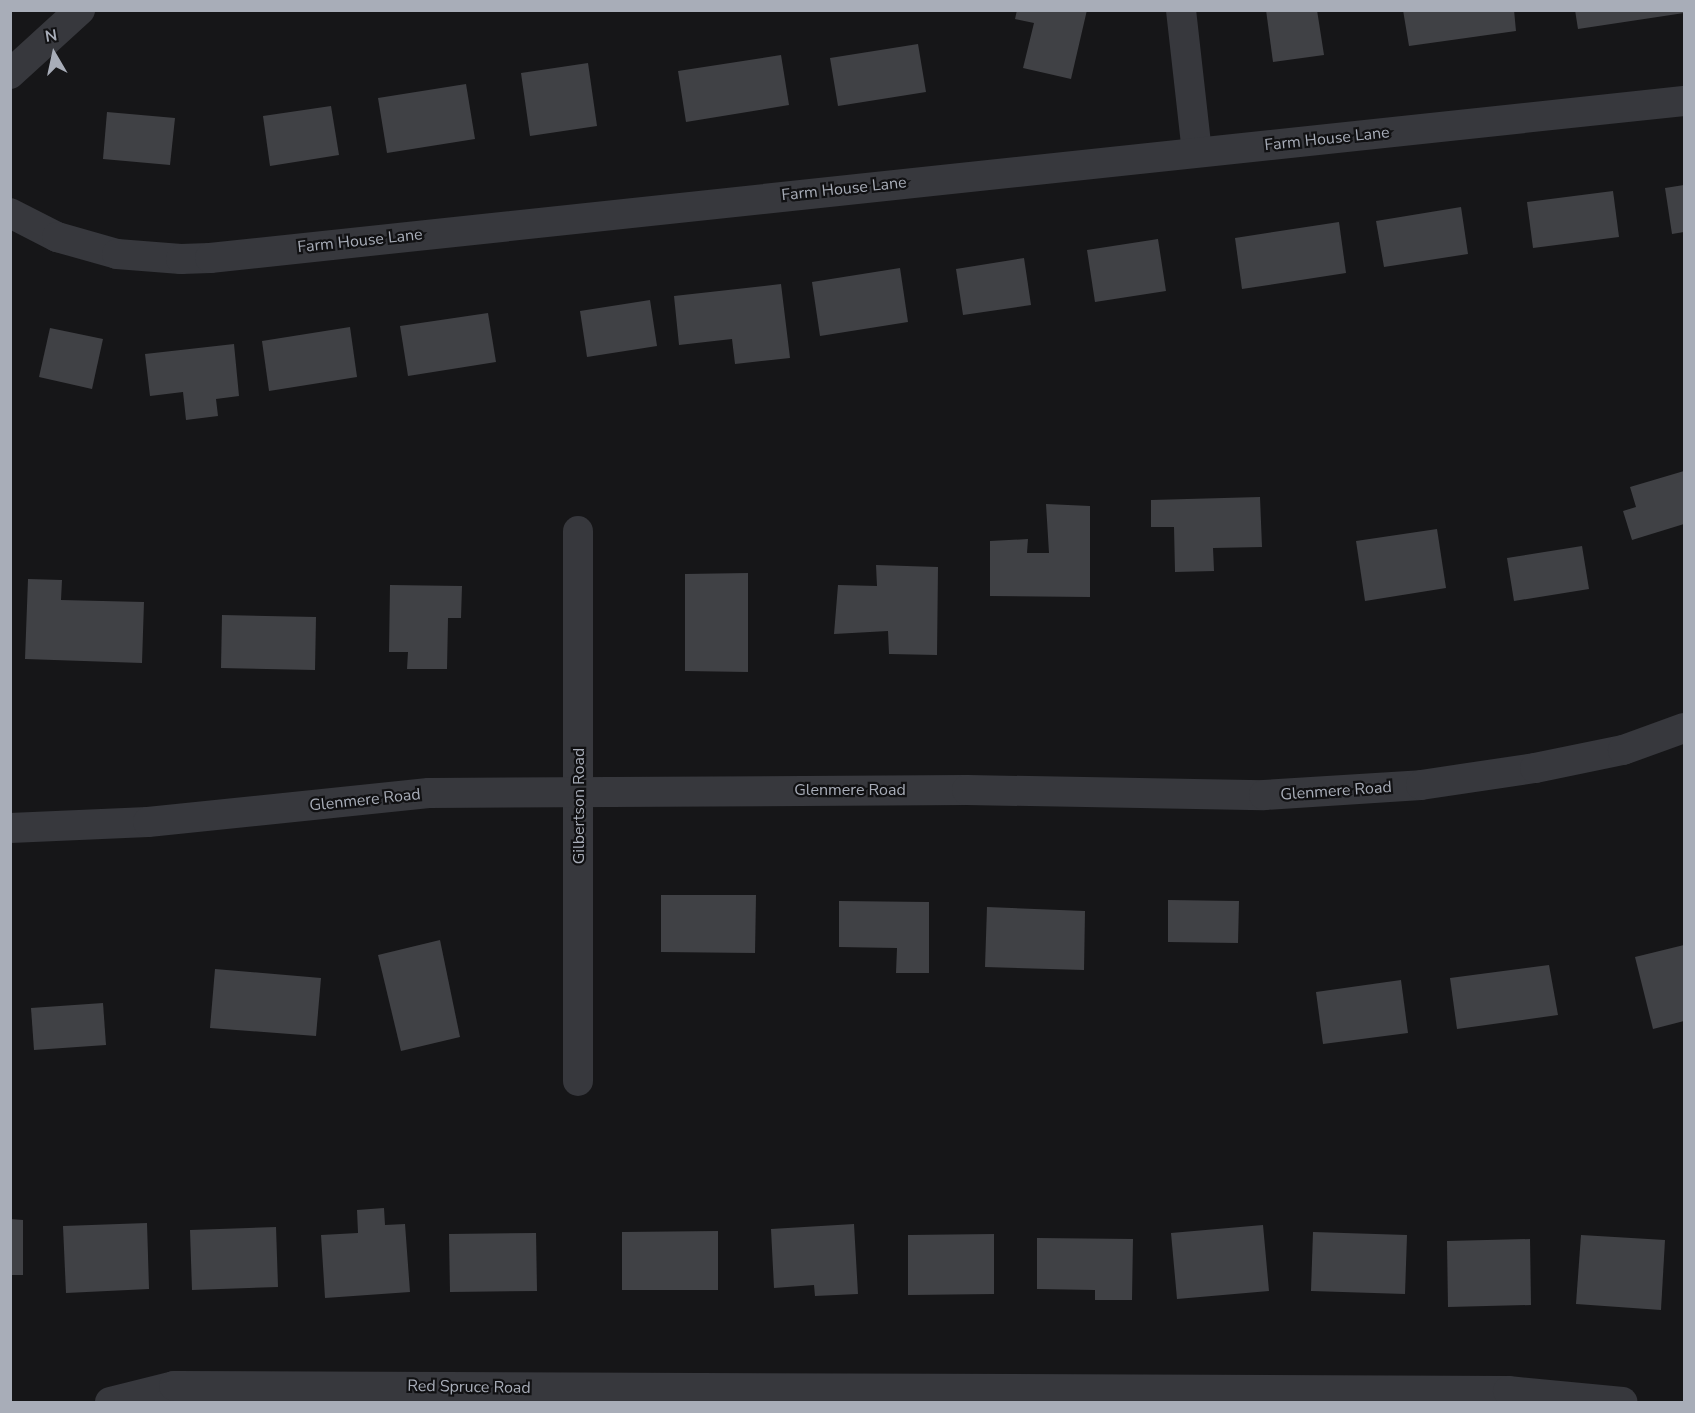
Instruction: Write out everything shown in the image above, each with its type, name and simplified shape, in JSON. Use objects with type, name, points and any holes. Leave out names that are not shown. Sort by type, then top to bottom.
[{"type":"street","points":[[10,74],[80,10]]},
{"type":"street","points":[[1182,10],[1197,152]]},
{"type":"street","name":"Farm House Lane","points":[[10,213],[83,246],[117,254],[181,260],[1684,101]]},
{"type":"street","name":"Gilbertson Road","points":[[578,531],[580,789],[578,1081]]},
{"type":"street","name":"Glenmere Road","points":[[10,828],[148,822],[429,793],[580,789],[1264,795],[1421,785],[1523,769],[1623,750],[1684,728]]},
{"type":"street","name":"Red Spruce Road","points":[[110,1402],[174,1386],[575,1396],[970,1396],[1508,1391],[1622,1402]]},
{"type":"building","points":[[1017,10],[1087,10],[1071,79],[1023,68],[1034,23],[1015,19]]},
{"type":"building","points":[[1266,10],[1317,10],[1324,55],[1273,62]]},
{"type":"building","points":[[1403,10],[1514,10],[1516,31],[1409,46]]},
{"type":"building","points":[[1575,10],[1684,10],[1684,13],[1578,29]]},
{"type":"building","points":[[918,44],[926,92],[838,106],[830,58]]},
{"type":"building","points":[[781,55],[789,105],[686,122],[678,71]]},
{"type":"building","points":[[588,63],[597,126],[530,136],[521,73]]},
{"type":"building","points":[[466,84],[475,139],[387,153],[378,98]]},
{"type":"building","points":[[331,106],[339,155],[270,166],[263,116]]},
{"type":"building","points":[[107,112],[175,118],[170,165],[103,159]]},
{"type":"building","points":[[1684,185],[1684,232],[1672,234],[1665,188]]},
{"type":"building","points":[[1613,191],[1619,237],[1533,248],[1527,202]]},
{"type":"building","points":[[1461,207],[1468,254],[1384,267],[1376,221]]},
{"type":"building","points":[[1339,222],[1346,273],[1242,289],[1235,238]]},
{"type":"building","points":[[1158,239],[1166,291],[1095,302],[1087,250]]},
{"type":"building","points":[[1024,258],[1031,305],[963,315],[956,269]]},
{"type":"building","points":[[900,268],[908,322],[820,336],[812,282]]},
{"type":"building","points":[[781,284],[790,358],[735,364],[732,339],[679,345],[674,296]]},
{"type":"building","points":[[650,300],[657,346],[587,357],[580,311]]},
{"type":"building","points":[[488,313],[496,362],[408,376],[400,326]]},
{"type":"building","points":[[350,327],[357,377],[269,391],[262,341]]},
{"type":"building","points":[[50,328],[103,339],[92,389],[39,377]]},
{"type":"building","points":[[234,344],[239,396],[216,399],[218,416],[186,420],[183,392],[150,396],[145,354]]},
{"type":"building","points":[[1684,471],[1684,524],[1632,540],[1623,511],[1636,507],[1630,487]]},
{"type":"building","points":[[1260,497],[1262,547],[1213,548],[1214,571],[1175,572],[1174,527],[1151,527],[1151,500]]},
{"type":"building","points":[[1046,504],[1090,506],[1090,597],[990,596],[990,541],[1028,539],[1027,553],[1049,553]]},
{"type":"building","points":[[1437,529],[1446,588],[1365,601],[1356,541]]},
{"type":"building","points":[[1582,546],[1589,589],[1514,601],[1507,558]]},
{"type":"building","points":[[876,565],[938,567],[937,655],[889,654],[888,631],[834,634],[838,585],[877,586]]},
{"type":"building","points":[[748,573],[748,672],[685,671],[685,574]]},
{"type":"building","points":[[28,579],[62,580],[61,600],[144,602],[142,663],[25,659]]},
{"type":"building","points":[[390,585],[462,586],[461,618],[448,618],[447,669],[407,669],[408,652],[389,652]]},
{"type":"building","points":[[222,615],[316,617],[315,670],[221,668]]},
{"type":"building","points":[[661,895],[756,895],[755,953],[661,952]]},
{"type":"building","points":[[1168,900],[1239,901],[1238,943],[1168,942]]},
{"type":"building","points":[[839,901],[929,902],[929,973],[896,973],[897,948],[839,947]]},
{"type":"building","points":[[987,907],[1085,911],[1084,970],[985,967]]},
{"type":"building","points":[[440,940],[460,1037],[401,1051],[378,955]]},
{"type":"building","points":[[1684,945],[1684,1021],[1653,1029],[1635,957]]},
{"type":"building","points":[[1549,965],[1558,1015],[1457,1029],[1450,978]]},
{"type":"building","points":[[215,969],[321,978],[316,1036],[210,1028]]},
{"type":"building","points":[[1401,980],[1408,1033],[1323,1044],[1316,992]]},
{"type":"building","points":[[103,1003],[106,1045],[34,1050],[31,1008]]},
{"type":"building","points":[[384,1208],[385,1225],[405,1224],[410,1292],[325,1298],[321,1235],[358,1233],[357,1210]]},
{"type":"building","points":[[10,1219],[23,1220],[23,1275],[10,1275]]},
{"type":"building","points":[[147,1223],[149,1289],[66,1293],[63,1226]]},
{"type":"building","points":[[854,1224],[858,1294],[815,1296],[814,1285],[774,1288],[771,1229]]},
{"type":"building","points":[[1263,1225],[1269,1291],[1177,1299],[1171,1233]]},
{"type":"building","points":[[276,1227],[278,1287],[192,1290],[190,1230]]},
{"type":"building","points":[[718,1231],[718,1290],[622,1290],[622,1232]]},
{"type":"building","points":[[1313,1232],[1407,1235],[1405,1294],[1311,1291]]},
{"type":"building","points":[[536,1233],[537,1291],[450,1292],[449,1234]]},
{"type":"building","points":[[994,1234],[994,1294],[908,1295],[908,1235]]},
{"type":"building","points":[[1581,1235],[1665,1240],[1661,1310],[1576,1304]]},
{"type":"building","points":[[1037,1238],[1133,1239],[1132,1300],[1095,1300],[1095,1290],[1037,1289]]},
{"type":"building","points":[[1530,1239],[1531,1305],[1448,1307],[1447,1241]]}]
